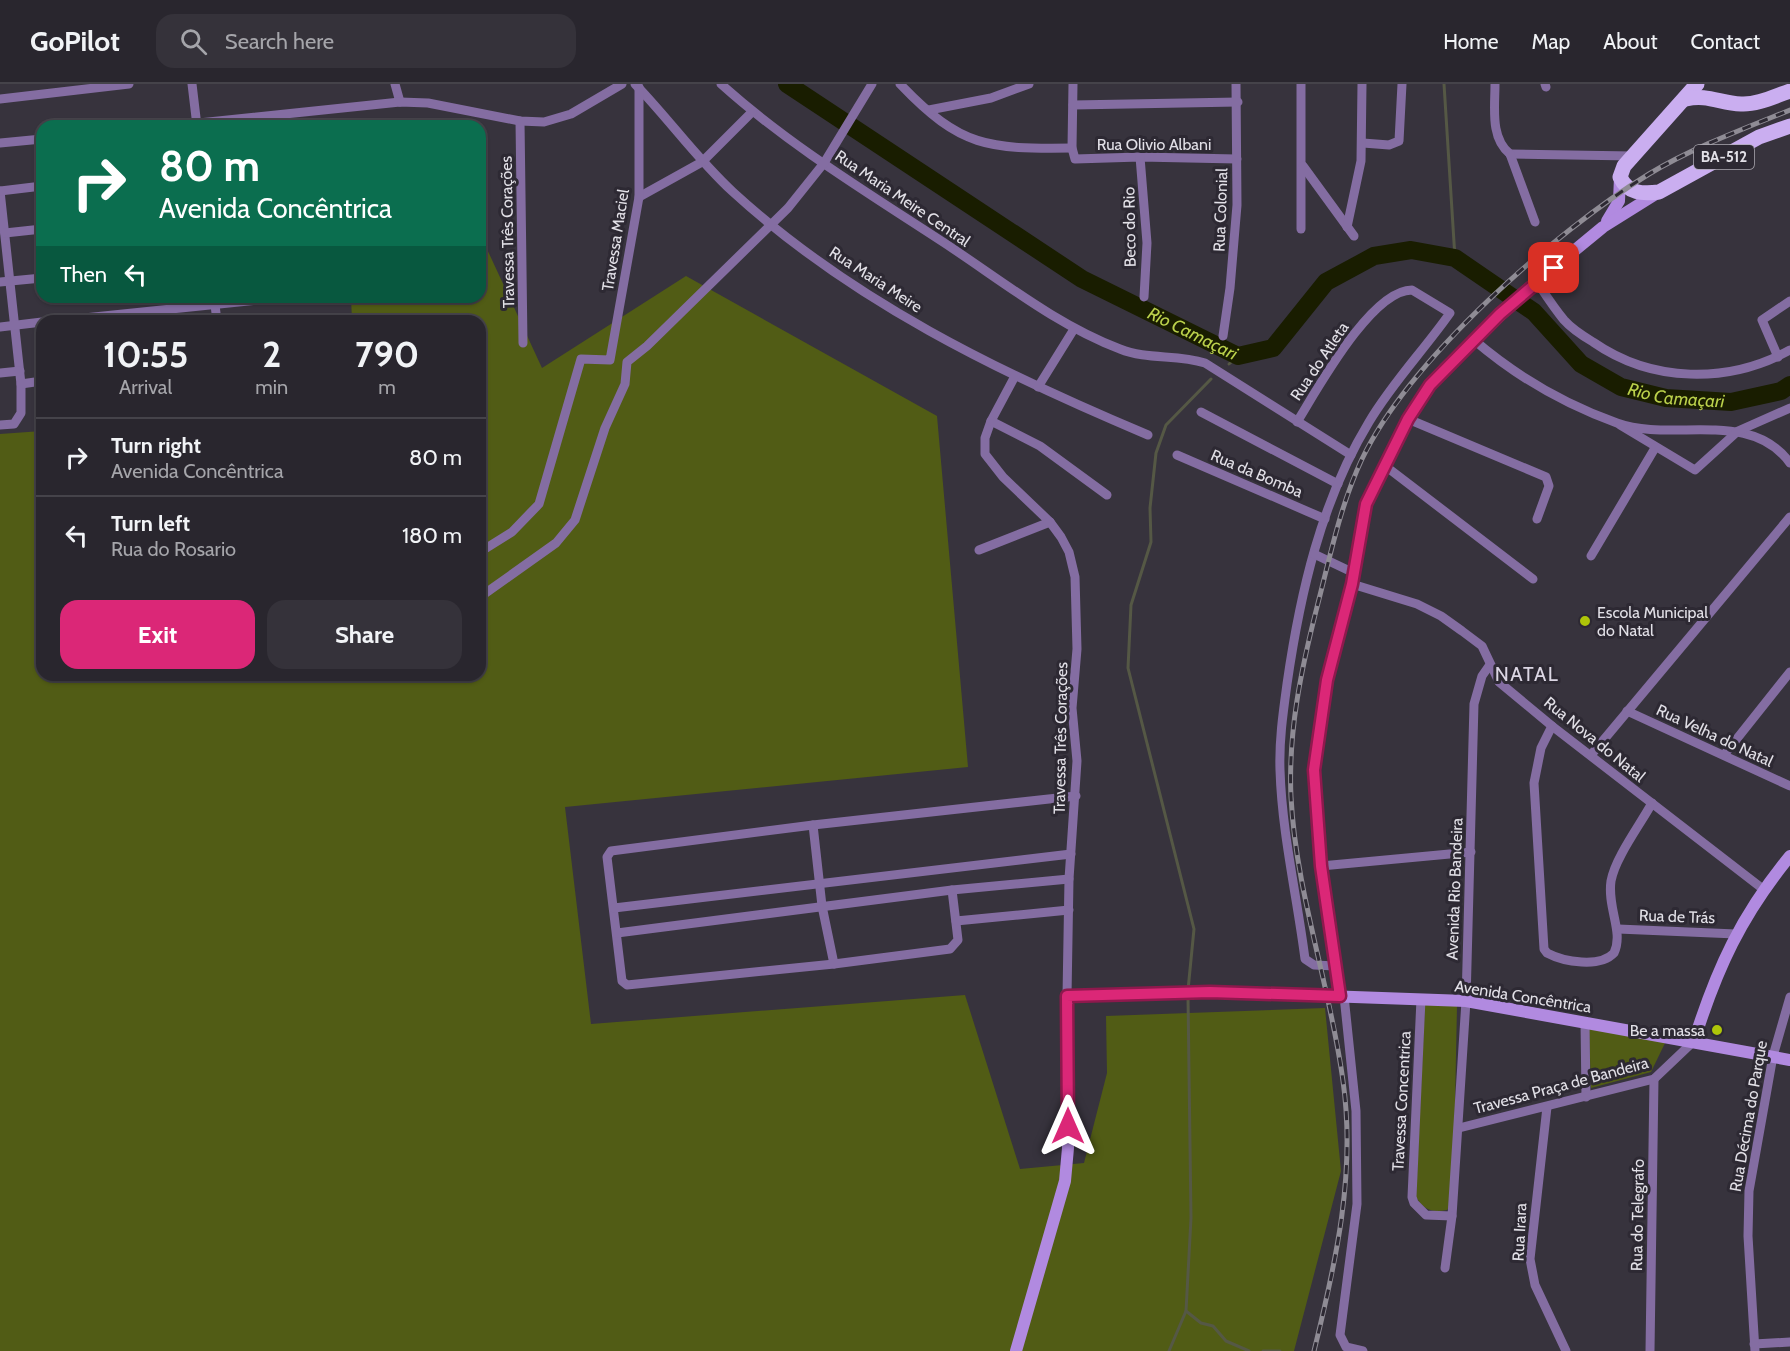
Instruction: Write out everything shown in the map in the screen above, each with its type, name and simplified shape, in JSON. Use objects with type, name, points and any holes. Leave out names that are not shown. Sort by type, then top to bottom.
[{"type":"main road","points":[[1659,192],[1636,192],[1628,188],[1622,164],[1686,99],[1697,84]]},
{"type":"main road","points":[[1710,84],[1724,100]]},
{"type":"main road","points":[[1686,99],[1707,96],[1741,104],[1753,104],[1790,91]]},
{"type":"main road","name":"BA-512","points":[[1659,192],[1760,137],[1790,126]]},
{"type":"street","points":[[0,99],[129,84]]},
{"type":"street","points":[[192,84],[196,120]]},
{"type":"street","points":[[395,84],[400,102]]},
{"type":"street","points":[[241,120],[400,102],[428,102],[520,121],[556,120],[622,84]]},
{"type":"street","name":"Rua Maria Meire Central","points":[[721,84],[752,112],[824,164],[1074,329],[1121,350],[1143,355],[1184,357],[1205,363],[1235,380],[1297,422]]},
{"type":"street","points":[[486,593],[556,543],[575,520],[605,428],[625,384],[627,362],[647,346],[771,225],[824,164],[872,84]]},
{"type":"street","name":"Rua Olivio Albani","points":[[900,84],[963,136],[978,142],[1014,149],[1072,153],[1077,160],[1140,157],[1237,159]]},
{"type":"street","points":[[929,110],[991,98],[1029,84]]},
{"type":"street","points":[[1072,84],[1072,153]]},
{"type":"street","name":"Rua Colonial","points":[[1223,336],[1234,248],[1238,102],[1236,84]]},
{"type":"street","points":[[1301,84],[1301,229]]},
{"type":"street","points":[[1347,227],[1363,143],[1362,84]]},
{"type":"street","points":[[1363,143],[1394,144],[1400,138],[1402,84]]},
{"type":"street","points":[[1494,84],[1497,132],[1501,146],[1510,154],[1535,222]]},
{"type":"street","name":"Rua Maria Meire","points":[[637,86],[702,162],[771,225],[803,249],[911,320],[1015,376],[1148,435]]},
{"type":"street","name":"Travessa Maciel","points":[[486,548],[512,532],[539,504],[581,359],[610,360],[639,197],[637,86]]},
{"type":"street","points":[[1073,105],[1238,102]]},
{"type":"street","points":[[639,197],[702,162],[752,112]]},
{"type":"street","name":"Travessa Três Corações","points":[[520,121],[523,343]]},
{"type":"street","points":[[0,143],[36,140]]},
{"type":"street","points":[[1510,154],[1622,164],[1619,201],[1603,227]]},
{"type":"street","name":"Beco do Rio","points":[[1140,157],[1147,243],[1144,297]]},
{"type":"street","points":[[1302,166],[1354,236]]},
{"type":"street","points":[[0,425],[14,424],[21,413],[21,384],[0,191],[36,187]]},
{"type":"street","points":[[1363,1351],[1346,1347],[1340,1335],[1358,1204],[1356,1111],[1342,996],[1321,866],[1315,755],[1327,680],[1353,578],[1363,514],[1384,465],[1408,419],[1430,385],[1500,314],[1533,285],[1603,227],[1659,192]]},
{"type":"street","points":[[5,233],[36,230]]},
{"type":"street","points":[[0,282],[36,279]]},
{"type":"street","points":[[1533,285],[1564,321],[1606,351],[1631,364],[1661,372],[1700,375],[1734,372],[1778,357],[1790,350]]},
{"type":"street","name":"Rua do Atleta","points":[[1412,290],[1450,313],[1384,398],[1350,455],[1297,422],[1347,342],[1392,296],[1412,290]]},
{"type":"street","points":[[1778,357],[1762,320],[1790,301]]},
{"type":"street","points":[[103,315],[199,303]]},
{"type":"street","points":[[0,327],[36,323]]},
{"type":"street","points":[[1038,387],[1074,329]]},
{"type":"street","points":[[1474,340],[1522,378],[1618,424],[1695,470],[1738,432],[1790,408]]},
{"type":"street","points":[[0,373],[20,370]]},
{"type":"street","name":"Travessa Três Corações","points":[[1015,376],[991,421],[985,438],[985,454],[1003,477],[1050,522],[1069,552],[1075,577],[1077,649],[1072,708],[1077,761],[1071,854],[1067,996]]},
{"type":"street","points":[[21,384],[36,382]]},
{"type":"street","points":[[1201,412],[1338,484]]},
{"type":"street","points":[[1408,419],[1546,477],[1549,486],[1537,519]]},
{"type":"street","points":[[991,421],[1040,446],[1107,495]]},
{"type":"street","points":[[1618,424],[1696,432],[1738,432],[1760,438],[1790,463]]},
{"type":"street","points":[[1591,556],[1655,448]]},
{"type":"street","name":"Rua da Bomba","points":[[1177,455],[1325,519]]},
{"type":"street","points":[[1336,966],[1314,965],[1305,959],[1284,837],[1280,779],[1281,730],[1294,638],[1314,554],[1350,455]]},
{"type":"street","points":[[1384,465],[1533,579]]},
{"type":"street","points":[[1591,755],[1790,517]]},
{"type":"street","points":[[979,550],[1050,522]]},
{"type":"street","name":"Rua Nova do Natal","points":[[1314,554],[1353,578],[1442,616],[1482,646],[1489,666],[1499,682],[1552,726],[1763,889]]},
{"type":"street","name":"Avenida Rio Bandeira","points":[[1444,1268],[1452,1216],[1466,1001],[1474,704],[1482,675],[1489,666]]},
{"type":"street","points":[[1724,755],[1790,672]]},
{"type":"street","name":"Rua Velha do Natal","points":[[1627,711],[1790,786]]},
{"type":"street","points":[[1552,726],[1541,748],[1534,783],[1544,949],[1553,956],[1588,962],[1603,960],[1614,953],[1618,929],[1611,910],[1613,873],[1652,803]]},
{"type":"street","points":[[952,890],[958,940],[950,949],[834,964],[627,985],[622,981],[607,857],[611,851],[813,825],[1076,796]]},
{"type":"street","points":[[813,825],[822,906],[834,964]]},
{"type":"street","points":[[1321,866],[1471,852]]},
{"type":"street","points":[[614,908],[1071,854]]},
{"type":"street","points":[[1694,1041],[1712,984],[1736,934],[1763,889],[1790,856]]},
{"type":"street","points":[[617,933],[952,890],[1070,879]]},
{"type":"street","points":[[956,921],[1069,910]]},
{"type":"street","name":"Rua de Trás","points":[[1618,929],[1736,934]]},
{"type":"street","name":"Avenida Concêntrica","points":[[1067,996],[1210,992],[1466,1001],[1790,1060]]},
{"type":"street","points":[[1016,1351],[1065,1181],[1068,1148],[1067,996]]},
{"type":"street","name":"Rua Décima do Parque","points":[[1754,1348],[1748,1236],[1749,1191],[1773,1056],[1790,997]]},
{"type":"street","name":"Travessa Concentrica","points":[[1421,999],[1412,1197],[1414,1203],[1426,1215],[1452,1216]]},
{"type":"street","points":[[1585,1022],[1586,1097]]},
{"type":"street","name":"Travessa Praça de Bandeira","points":[[1459,1128],[1654,1079],[1694,1041]]},
{"type":"street","name":"Rua do Telegrafo","points":[[1650,1351],[1654,1079]]},
{"type":"street","name":"Rua Irara","points":[[1547,1107],[1530,1259],[1535,1285],[1566,1351]]},
{"type":"street","points":[[1754,1348],[1790,1342]]},
{"type":"green space","points":[[486,247],[542,368],[686,276],[937,416],[968,767],[565,807],[591,1024],[965,995],[1020,1169],[1084,1163],[1107,1073],[1106,1016],[1325,1008],[1341,1171],[1294,1351],[0,1351],[0,434],[36,431],[36,681],[486,681],[486,315],[352,315],[351,303],[486,303]]},
{"type":"green space","points":[[1425,1004],[1457,1006],[1453,1202],[1447,1210],[1442,1211],[1425,1208],[1416,1197]]},
{"type":"green space","points":[[1589,1028],[1666,1041],[1651,1072],[1591,1088]]},
{"type":"waterway","name":"Rio Camaçari","points":[[787,84],[1082,279],[1238,356],[1273,348],[1326,282],[1374,256],[1411,250],[1455,258],[1534,312],[1581,364],[1621,387],[1666,398],[1731,402],[1781,391],[1790,385]]},
{"type":"waterway","points":[[1444,84],[1455,258]]},
{"type":"waterway","points":[[1229,364],[1238,356]]},
{"type":"waterway","points":[[1188,990],[1194,929],[1128,668],[1131,605],[1151,542],[1150,508],[1156,453],[1166,425],[1211,379]]},
{"type":"waterway","points":[[1169,1351],[1186,1311],[1191,1218],[1188,997]]},
{"type":"waterway","points":[[1186,1311],[1201,1323],[1213,1326],[1226,1341],[1249,1351]]},
{"type":"waterway","points":[[1263,1351],[1280,1351]]},
{"type":"railway","points":[[1314,1351],[1330,1284],[1342,1217],[1347,1149],[1346,1115],[1337,1045],[1299,868],[1291,797],[1292,749],[1297,701],[1311,631],[1336,532],[1354,477],[1384,420],[1414,380],[1449,340],[1529,263],[1611,199],[1649,174],[1700,147],[1790,110]]},
{"type":"place","name":"Escola Municipal do Natal","points":[[1585,621]]},
{"type":"place","name":"Be a massa","points":[[1717,1030]]},
{"type":"district","name":"NATAL","points":[[1527,674]]},
{"type":"route","points":[[1068,1126],[1067,996],[1210,992],[1340,996],[1321,866],[1314,770],[1319,722],[1327,680],[1352,584],[1363,514],[1384,465],[1408,419],[1430,385],[1500,314],[1554,268]]}]
